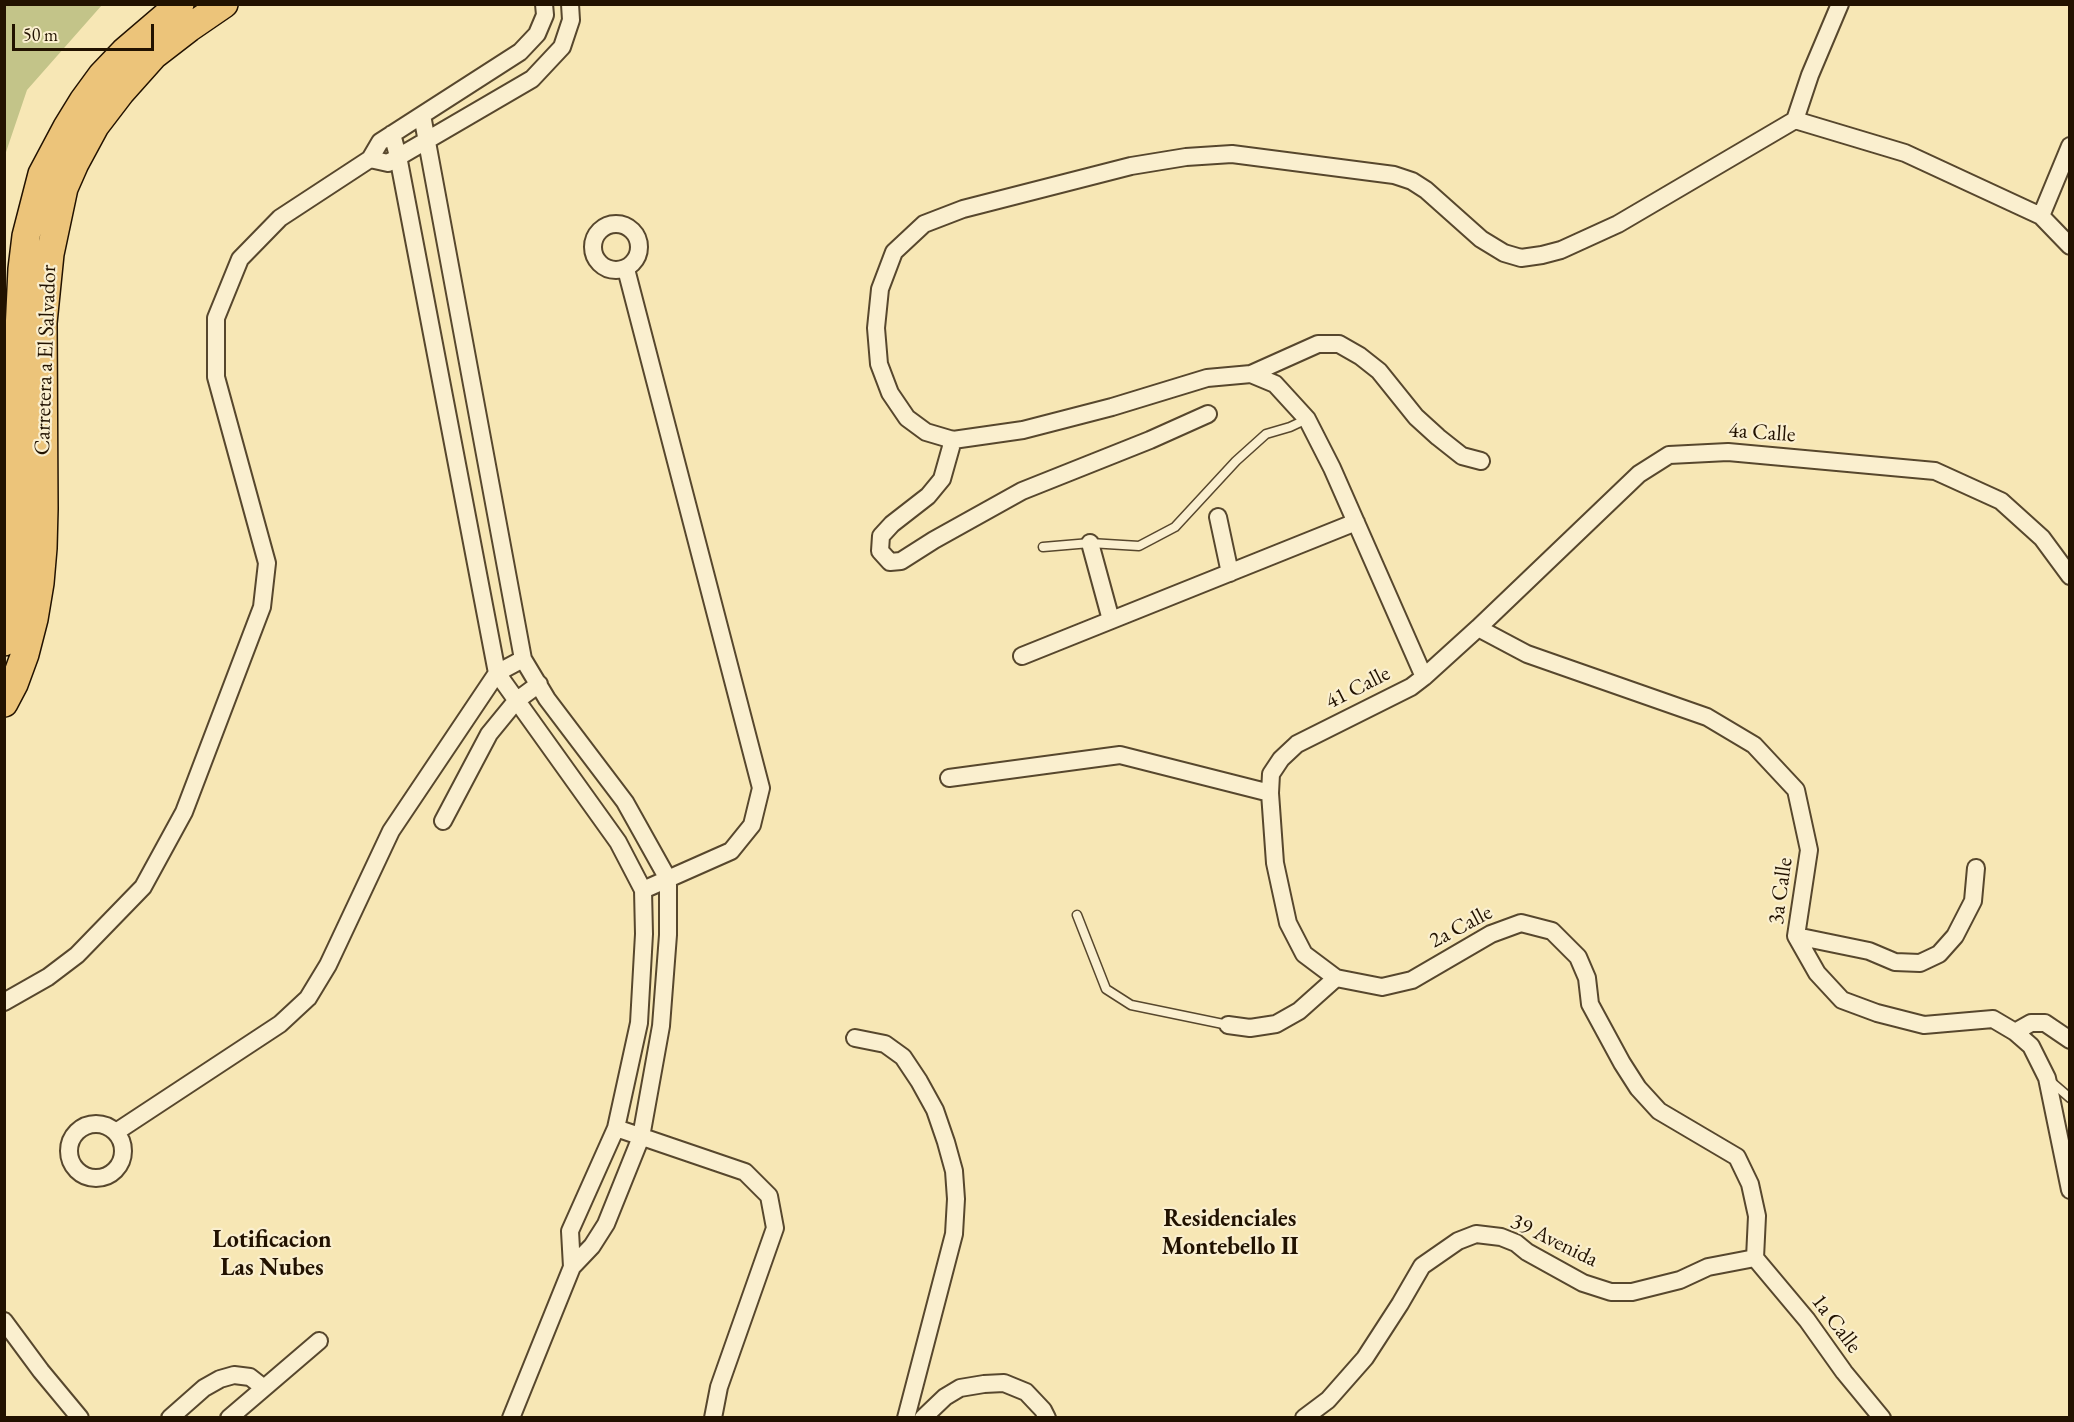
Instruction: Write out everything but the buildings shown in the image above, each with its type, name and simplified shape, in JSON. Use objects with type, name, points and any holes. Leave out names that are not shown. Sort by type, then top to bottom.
[{"type":"highway","name":"Carretera a El Salvador","points":[[4,642],[12,604],[16,565],[18,352],[22,269],[26,237],[42,174],[67,127],[102,75],[124,52],[180,4]]},
{"type":"highway","name":"Carretera a El Salvador","points":[[4,703],[25,654],[40,583],[44,508],[43,323],[50,254],[64,188],[95,126],[121,92],[154,55],[224,4]]},
{"type":"street","points":[[4,1002],[48,977],[77,955],[143,887],[184,812],[262,607],[267,563],[216,377],[216,318],[240,259],[280,218],[369,159],[380,141],[520,52],[537,34],[545,15],[544,4]]},
{"type":"street","points":[[369,159],[388,163],[532,79],[562,47],[571,20],[570,4]]},
{"type":"street","points":[[1481,461],[1462,456],[1438,438],[1416,417],[1378,371],[1360,356],[1339,344],[1318,344],[1251,374],[1207,378],[1112,407],[1034,427],[953,440],[926,432],[907,418],[891,393],[879,364],[876,328],[880,289],[894,252],[924,224],[963,209],[1131,166],[1186,157],[1232,154],[1394,175],[1426,190],[1492,246],[1504,253],[1521,258],[1561,250],[1618,224],[1795,120],[1810,75],[1840,4]]},
{"type":"street","points":[[422,115],[523,659],[580,745],[625,802],[668,879],[668,935],[661,1026],[641,1137],[606,1224],[592,1246],[572,1267],[511,1418]]},
{"type":"street","points":[[1795,120],[1905,153],[2041,216],[2070,246]]},
{"type":"street","points":[[392,134],[497,673],[618,842],[643,890],[644,934],[639,1023],[616,1128],[570,1231],[572,1267]]},
{"type":"street","points":[[2041,216],[2070,147]]},
{"type":"street","points":[[626,269],[761,788],[752,825],[731,850],[643,890]]},
{"type":"street","points":[[1251,374],[1275,384],[1307,419],[1332,468],[1424,677]]},
{"type":"street","points":[[953,440],[942,479],[928,496],[892,524],[881,536],[880,551],[890,562],[901,561],[1022,491],[1150,440],[1208,414]]},
{"type":"street","name":"4a Calle","points":[[1478,628],[1639,474],[1669,454],[1728,452],[1935,471],[2001,501],[2042,537],[2070,576]]},
{"type":"street","points":[[1218,517],[1230,573]]},
{"type":"street","points":[[1022,656],[1356,522]]},
{"type":"street","points":[[1090,543],[1111,620]]},
{"type":"street","name":"41 Calle","points":[[1270,793],[1271,774],[1281,759],[1297,744],[1411,687],[1478,628]]},
{"type":"street","name":"3a Calle","points":[[1478,628],[1527,654],[1707,717],[1754,745],[1796,790],[1809,850],[1796,936],[1816,973],[1842,1000],[1877,1012],[1924,1025],[1993,1018],[2015,1032],[2031,1046],[2047,1078],[2070,1190]]},
{"type":"street","points":[[116,1132],[280,1024],[308,998],[328,965],[391,831],[497,673],[523,659]]},
{"type":"street","points":[[443,820],[489,734],[516,701],[539,684]]},
{"type":"street","points":[[949,778],[1120,755],[1270,793]]},
{"type":"street","name":"2a Calle","points":[[1270,793],[1275,863],[1288,923],[1304,954],[1336,978],[1382,987],[1412,980],[1491,934],[1521,923],[1552,931],[1578,957],[1587,978],[1590,1004],[1638,1088],[1659,1111],[1737,1156],[1750,1184],[1757,1216],[1755,1258]]},
{"type":"street","points":[[1796,936],[1869,951],[1895,962],[1920,963],[1939,954],[1955,936],[1973,901],[1976,868]]},
{"type":"street","points":[[1228,1025],[1250,1028],[1276,1024],[1299,1011],[1336,978]]},
{"type":"street","points":[[2015,1032],[2031,1023],[2045,1023],[2070,1040]]},
{"type":"street","points":[[855,1038],[885,1044],[903,1057],[934,1110],[954,1171],[956,1199],[954,1234],[906,1418]]},
{"type":"street","points":[[616,1128],[745,1172],[769,1196],[775,1228],[719,1387],[713,1418]]},
{"type":"street","name":"39 Avenida","points":[[1304,1418],[1328,1400],[1365,1358],[1422,1266],[1458,1241],[1476,1234],[1501,1237],[1583,1283],[1611,1292],[1632,1292],[1680,1280],[1708,1268],[1755,1258]]},
{"type":"street","name":"1a Calle","points":[[1755,1258],[1807,1320],[1844,1372],[1882,1418]]},
{"type":"street","points":[[4,1321],[80,1418]]},
{"type":"street","points":[[228,1418],[319,1341]]},
{"type":"street","points":[[170,1418],[204,1388],[220,1379],[234,1375],[250,1377],[264,1388]]},
{"type":"street","points":[[923,1418],[945,1396],[960,1388],[1004,1383],[1026,1392],[1043,1410],[1047,1418]]},
{"type":"lane","points":[[1043,547],[1090,543],[1139,546],[1175,527],[1236,461],[1266,434],[1307,419]]},
{"type":"lane","points":[[1077,915],[1106,989],[1131,1005],[1228,1025]]},
{"type":"lane","points":[[2047,1078],[2070,1098]]},
{"type":"green space","points":[[5,4],[102,5],[27,90],[5,155]]},
{"type":"district","name":"Residenciales Montebello II","points":[[1230,1233]]},
{"type":"district","name":"Lotificacion Las Nubes","points":[[272,1254]]}]
